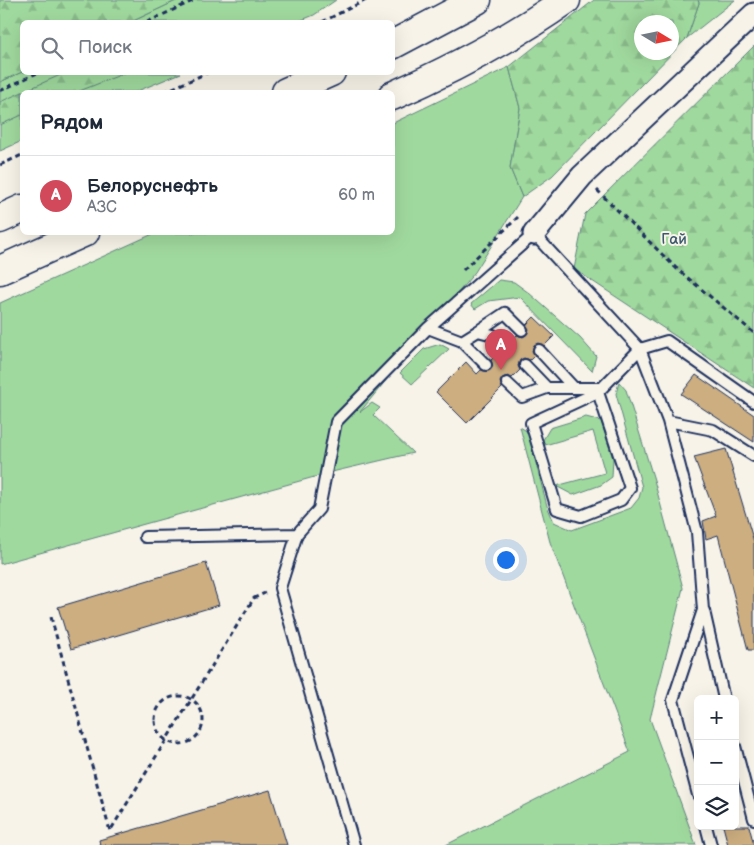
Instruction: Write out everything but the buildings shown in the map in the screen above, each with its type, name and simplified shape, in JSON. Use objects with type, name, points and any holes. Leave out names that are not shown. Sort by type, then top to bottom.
[{"type":"main road","points":[[395,43],[476,0]]},
{"type":"main road","points":[[395,95],[473,57],[532,24],[566,0]]},
{"type":"main road","points":[[290,90],[324,75]]},
{"type":"main road","points":[[0,219],[20,210]]},
{"type":"main road","points":[[0,270],[78,235]]},
{"type":"street","points":[[534,234],[582,176],[754,14]]},
{"type":"lane","points":[[354,845],[280,588],[297,534],[319,509],[336,422],[428,328],[534,234],[640,349],[668,421],[697,532],[703,610],[723,695]]},
{"type":"lane","points":[[462,341],[505,314],[522,330]]},
{"type":"lane","points":[[428,328],[462,341],[486,365]]},
{"type":"lane","points":[[478,331],[493,335],[504,347]]},
{"type":"lane","points":[[600,390],[630,488],[621,500],[581,516],[557,509],[531,423],[600,390],[640,349],[667,341],[754,402]]},
{"type":"lane","points":[[540,350],[574,388]]},
{"type":"lane","points":[[524,365],[547,388]]},
{"type":"lane","points":[[506,383],[522,397],[547,388],[600,390]]},
{"type":"lane","points":[[668,421],[713,430],[754,456]]},
{"type":"lane","points":[[145,536],[297,534]]},
{"type":"lane","points":[[694,769],[673,700],[703,610]]},
{"type":"lane","points":[[739,774],[754,819]]},
{"type":"lane","points":[[707,830],[711,845]]},
{"type":"path","points":[[151,20],[195,0]]},
{"type":"path","points":[[326,20],[366,0]]},
{"type":"path","points":[[0,91],[33,75]]},
{"type":"path","points":[[168,90],[202,75]]},
{"type":"path","points":[[0,165],[20,156]]},
{"type":"path","points":[[582,176],[676,268],[754,333]]},
{"type":"path","points":[[51,616],[110,831],[254,598],[280,588]]},
{"type":"path","points":[[183,696],[191,699],[197,704],[203,718],[199,733],[194,739],[180,745],[165,741],[155,728],[156,711],[167,699],[183,696]]},
{"type":"green space","points":[[0,0],[178,0],[135,20],[20,20],[20,73],[0,82]]},
{"type":"green space","points":[[178,0],[336,0],[314,15],[302,20],[135,20]]},
{"type":"green space","points":[[594,0],[698,0],[699,3],[687,38],[679,46],[679,15],[634,15],[634,60],[665,60],[552,176],[522,197],[510,168],[520,108],[509,67]]},
{"type":"green space","points":[[698,0],[735,0],[687,38],[699,3]]},
{"type":"green space","name":"Гай","points":[[754,46],[754,388],[574,269],[585,214]]},
{"type":"green space","points":[[509,67],[520,108],[510,168],[522,197],[475,272],[360,412],[372,403],[380,408],[373,415],[413,453],[336,471],[0,564],[0,303],[151,235],[395,235],[395,122]]},
{"type":"green space","points":[[20,73],[20,75],[176,75],[140,90],[20,90],[20,142],[0,151],[0,82]]},
{"type":"green space","points":[[60,75],[120,75],[82,90],[26,90]]},
{"type":"green space","points":[[20,93],[20,116],[0,125],[0,102]]},
{"type":"green space","points":[[499,280],[514,282],[580,338],[596,356],[592,371],[520,297],[488,301],[475,309],[471,304]]},
{"type":"green space","points":[[440,344],[449,349],[412,384],[400,373],[424,349]]},
{"type":"green space","points":[[619,382],[626,390],[654,480],[683,588],[650,719],[696,845],[446,845],[630,752],[550,542],[520,427],[528,432],[547,506],[554,522],[572,530],[631,508],[639,498],[642,487],[616,394]]},
{"type":"green space","points":[[586,417],[601,421],[613,458],[612,477],[601,485],[573,495],[556,486],[605,473],[593,431],[545,445],[543,440],[550,428]]},
{"type":"place","name":"Белоруснефть","points":[[501,370]]}]
